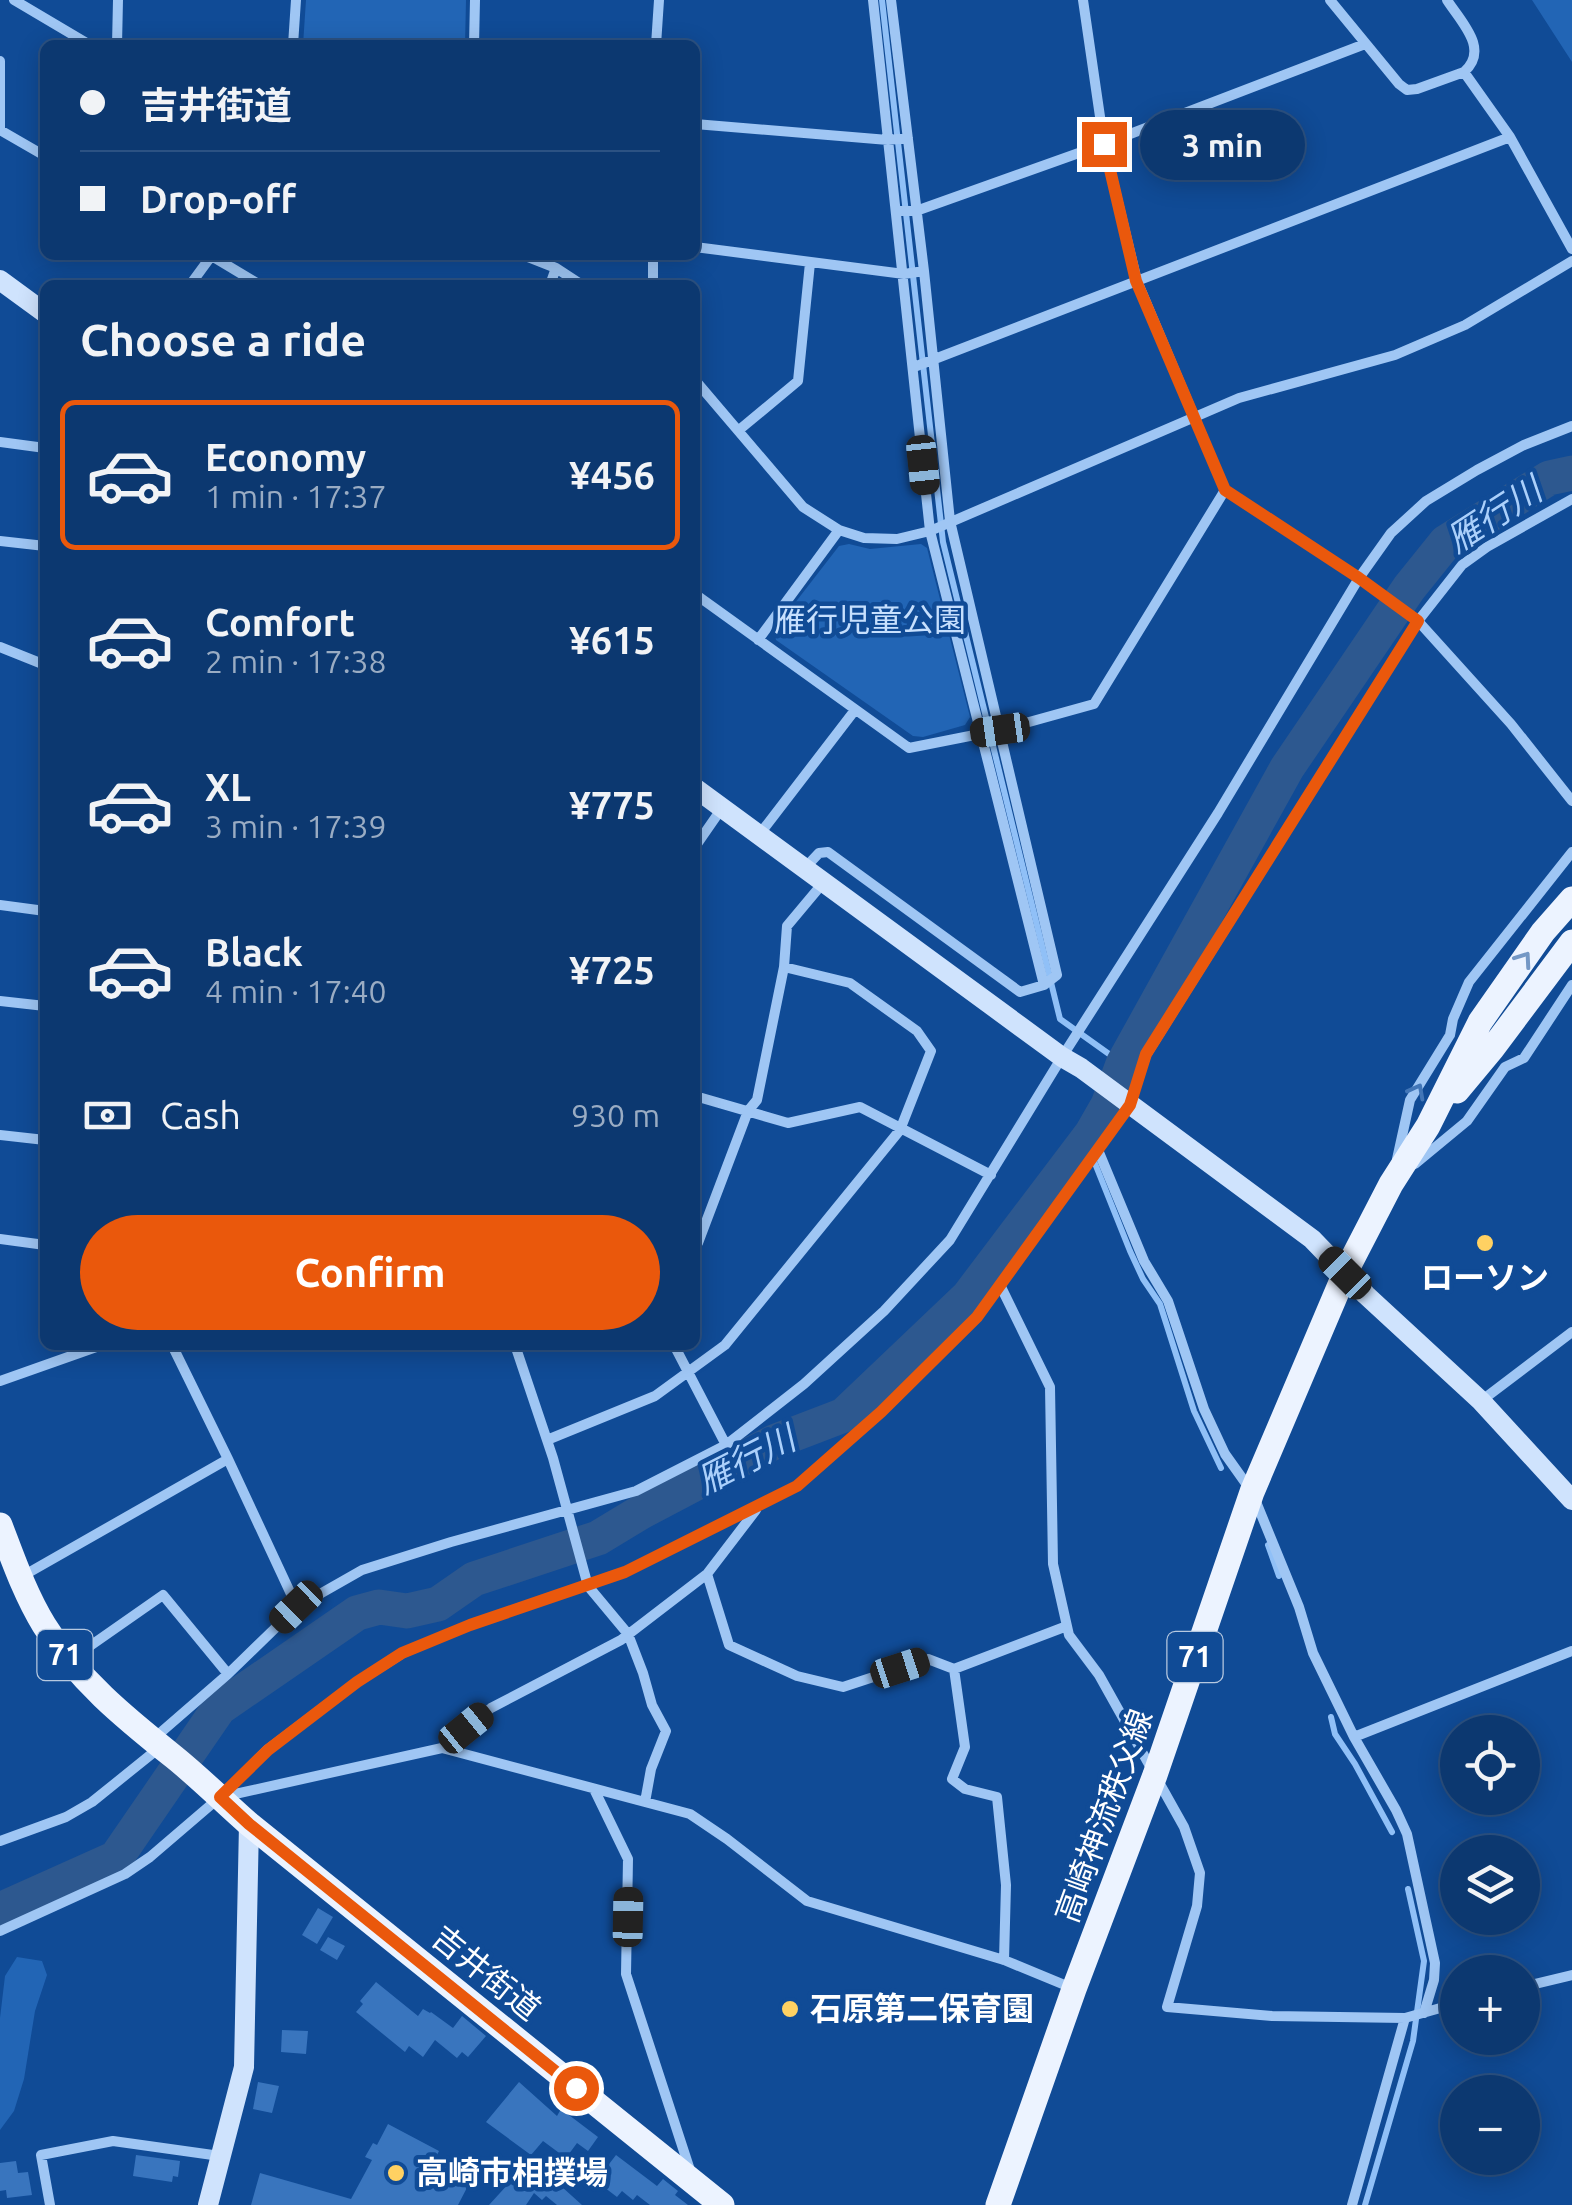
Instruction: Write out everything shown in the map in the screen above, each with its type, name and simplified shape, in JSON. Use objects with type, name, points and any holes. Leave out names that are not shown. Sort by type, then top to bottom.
[{"type":"main road","name":"高崎神流秩父線","points":[[1428,1126],[1480,1022],[1542,932],[1572,898]]},
{"type":"main road","name":"高崎神流秩父線","points":[[998,2205],[1155,1775],[1252,1492],[1345,1273],[1390,1184],[1428,1126],[1572,942]]},
{"type":"main road","name":"71","points":[[0,1525],[20,1578],[43,1623],[69,1660],[108,1703],[216,1793]]},
{"type":"main road","name":"吉井街道","points":[[216,1793],[249,1824],[722,2205]]},
{"type":"street","points":[[14,0],[82,40]]},
{"type":"street","points":[[117,40],[118,0]]},
{"type":"street","points":[[293,40],[296,0]]},
{"type":"street","points":[[474,40],[475,0]]},
{"type":"street","points":[[656,40],[659,0]]},
{"type":"street","points":[[873,0],[930,531],[1044,985]]},
{"type":"street","points":[[804,869],[819,852],[828,852],[1020,992],[1044,985],[1057,975],[950,521],[891,0]]},
{"type":"street","points":[[1082,0],[1104,144],[1136,281],[1225,490],[1418,621],[1511,724],[1572,800]]},
{"type":"street","points":[[1330,0],[1407,90],[1464,72],[1470,66],[1476,46],[1447,0]]},
{"type":"street","points":[[896,212],[916,211],[1104,144],[1365,44]]},
{"type":"street","points":[[0,62],[0,130],[40,153]]},
{"type":"street","points":[[1464,72],[1510,137],[1572,249]]},
{"type":"street","points":[[700,124],[888,140],[908,138]]},
{"type":"street","points":[[914,366],[1510,137]]},
{"type":"street","points":[[700,248],[904,274],[924,270]]},
{"type":"street","points":[[219,260],[252,280]]},
{"type":"street","points":[[536,260],[574,280]]},
{"type":"street","points":[[700,386],[803,507],[839,530],[864,538],[898,539],[930,531],[1239,398],[1395,355],[1466,324],[1572,261]]},
{"type":"street","points":[[739,430],[798,380],[810,263]]},
{"type":"street","points":[[552,280],[556,268]]},
{"type":"street","points":[[0,280],[40,309]]},
{"type":"street","points":[[0,1841],[66,1817],[92,1802],[160,1747],[296,1607],[362,1570],[636,1491],[726,1445],[804,1384],[884,1311],[950,1240],[1218,814],[1359,578],[1391,533],[1426,501],[1524,445],[1572,426]]},
{"type":"street","points":[[0,442],[40,447]]},
{"type":"street","points":[[700,598],[909,748],[1000,730],[1094,704],[1225,490]]},
{"type":"street","points":[[0,1931],[125,1874],[150,1858],[216,1793],[268,1750],[402,1653],[470,1625],[625,1572],[760,1506],[797,1486],[881,1412],[977,1317],[1130,1105],[1146,1054],[1418,621],[1462,565],[1572,499]]},
{"type":"street","points":[[758,640],[839,530]]},
{"type":"street","points":[[0,542],[40,546]]},
{"type":"street","points":[[0,648],[40,663]]},
{"type":"street","points":[[759,836],[854,710]]},
{"type":"street","points":[[700,792],[1308,1236],[1481,1401],[1572,1500]]},
{"type":"street","points":[[700,840],[722,808]]},
{"type":"street","points":[[1390,1184],[1410,1100],[1450,1034],[1470,982],[1572,852]]},
{"type":"street","points":[[700,1239],[748,1111],[757,1100],[784,967],[787,926],[823,882]]},
{"type":"street","points":[[0,905],[40,910]]},
{"type":"street","points":[[547,1440],[655,1396],[725,1345],[900,1130],[931,1051],[916,1031],[850,983],[784,967]]},
{"type":"street","points":[[1390,1184],[1467,1121],[1505,1067],[1524,1058],[1572,985]]},
{"type":"street","points":[[0,1000],[40,1005]]},
{"type":"street","points":[[700,1097],[788,1123],[860,1107],[991,1175]]},
{"type":"street","points":[[0,1135],[40,1139]]},
{"type":"street","points":[[1098,1150],[1144,1261],[1168,1301],[1204,1410],[1224,1454],[1252,1492],[1314,1653],[1407,1834],[1435,1963],[1424,2013]]},
{"type":"street","points":[[0,1239],[40,1244]]},
{"type":"street","points":[[1001,1287],[1050,1387],[1053,1564],[1070,1635],[1098,1675],[1184,1827],[1200,1874],[1197,1906],[1168,2007],[1272,2016],[1405,2018],[1440,2008]]},
{"type":"street","points":[[1481,1401],[1572,1332]]},
{"type":"street","points":[[0,1381],[88,1350]]},
{"type":"street","points":[[174,1350],[296,1607]]},
{"type":"street","points":[[517,1350],[588,1586],[628,1634],[652,1705],[666,1731],[651,1769],[645,1802]]},
{"type":"street","points":[[677,1350],[726,1445]]},
{"type":"street","points":[[20,1578],[228,1458]]},
{"type":"street","points":[[442,1748],[491,1708],[628,1634],[707,1574],[760,1506]]},
{"type":"street","points":[[707,1574],[729,1645],[797,1676],[843,1686],[928,1659],[954,1669],[1068,1626]]},
{"type":"street","points":[[69,1660],[163,1595],[228,1674]]},
{"type":"street","points":[[1354,1737],[1572,1651]]},
{"type":"street","points":[[954,1669],[966,1747],[952,1779],[966,1789],[997,1797],[1006,1886],[1004,1960]]},
{"type":"street","points":[[216,1793],[442,1748],[690,1814],[807,1901],[1004,1960],[1074,1989]]},
{"type":"street","points":[[594,1789],[628,1859],[626,1974],[695,2184]]},
{"type":"street","points":[[208,2205],[244,2067],[249,1824]]},
{"type":"street","points":[[1540,1982],[1572,1975]]},
{"type":"street","points":[[1352,2205],[1405,2018]]},
{"type":"street","points":[[50,2205],[41,2155],[113,2140],[221,2156]]},
{"type":"green space","points":[[306,0],[466,0],[465,40],[303,40]]},
{"type":"green space","points":[[1532,0],[1572,0],[1572,62]]},
{"type":"green space","name":"雁行児童公園","points":[[921,544],[927,548],[970,717],[965,725],[923,737],[913,736],[776,640],[774,630],[839,546],[870,549]]},
{"type":"green space","points":[[17,1957],[42,1961],[47,1975],[35,2011],[24,2079],[14,2111],[0,2130],[0,2018],[5,1976]]},
{"type":"building","points":[[318,1908],[333,1917],[317,1944],[302,1935]]},
{"type":"building","points":[[328,1937],[345,1946],[337,1960],[320,1950]]},
{"type":"building","points":[[376,1982],[418,2016],[423,2009],[453,2028],[462,2016],[486,2036],[468,2057],[462,2052],[457,2058],[435,2040],[423,2057],[409,2046],[405,2052],[356,2012]]},
{"type":"building","points":[[282,2030],[308,2031],[306,2054],[281,2052]]},
{"type":"building","points":[[258,2082],[279,2086],[272,2113],[253,2109]]},
{"type":"building","points":[[519,2082],[557,2116],[561,2109],[598,2137],[588,2151],[577,2143],[566,2158],[543,2141],[531,2155],[486,2122]]},
{"type":"building","points":[[388,2124],[439,2151],[435,2159],[472,2178],[458,2205],[251,2205],[260,2173],[351,2199],[372,2160],[365,2157]]},
{"type":"building","points":[[136,2155],[180,2161],[178,2177],[173,2176],[172,2182],[133,2176]]},
{"type":"building","points":[[616,2155],[657,2186],[663,2179],[688,2205],[650,2205],[637,2195],[633,2200],[622,2191],[617,2197],[596,2181]]},
{"type":"building","points":[[531,2159],[582,2205],[557,2205],[534,2193],[526,2205],[489,2205]]},
{"type":"building","points":[[16,2161],[18,2173],[28,2172],[32,2195],[7,2198],[6,2190],[0,2191],[0,2163]]},
{"type":"waterway","points":[[882,0],[943,542],[1060,1019],[1123,1064]]},
{"type":"waterway","name":"雁行川","points":[[0,1910],[116,1858],[219,1708],[357,1613],[379,1607],[407,1611],[438,1604],[474,1579],[598,1538],[776,1441],[844,1415],[968,1297],[1092,1133],[1108,1105],[1123,1064],[1287,768],[1409,588],[1446,542],[1549,478],[1572,473]]},
{"type":"waterway","points":[[1086,1141],[1130,1251],[1160,1304],[1194,1411],[1221,1468]]},
{"type":"waterway","points":[[1268,1545],[1279,1576]]},
{"type":"waterway","points":[[1331,1717],[1335,1734],[1392,1832]]},
{"type":"waterway","points":[[1365,2205],[1413,2041],[1424,1961],[1408,1889]]},
{"type":"place","name":"ローソン","points":[[1485,1243]]},
{"type":"place","name":"石原第二保育園","points":[[790,2009]]},
{"type":"place","name":"高崎市相撲場","points":[[396,2173]]},
{"type":"route","points":[[576,2088],[220,1797],[268,1750],[402,1653],[470,1625],[625,1572],[736,1518],[797,1486],[881,1412],[977,1317],[1130,1105],[1146,1054],[1418,621],[1225,490],[1136,281],[1104,144]]}]
